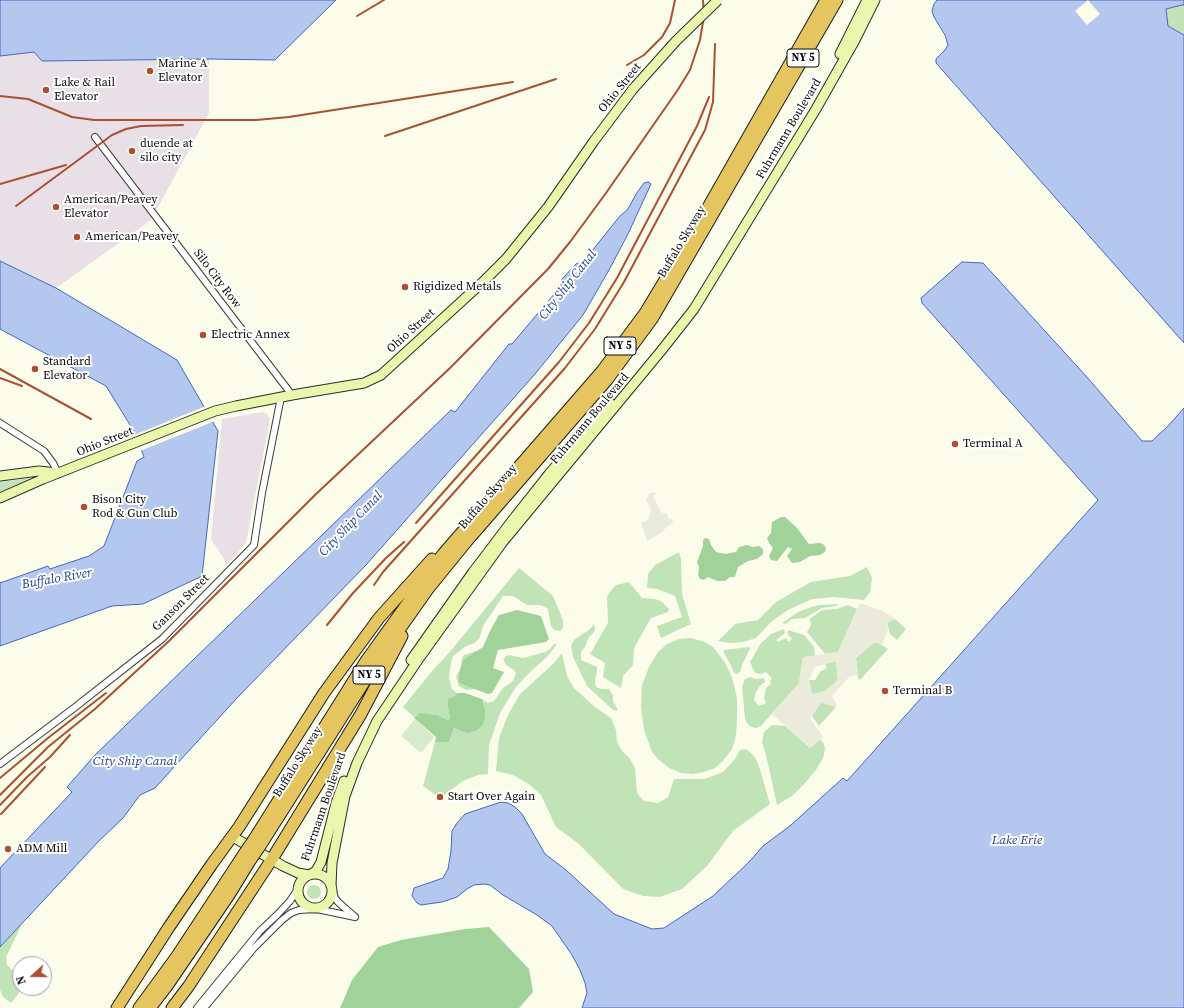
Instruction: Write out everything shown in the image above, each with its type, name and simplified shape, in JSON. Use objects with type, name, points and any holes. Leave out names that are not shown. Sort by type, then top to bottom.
[{"type":"highway","name":"Buffalo Skyway","points":[[256,843],[380,656],[428,589],[490,507],[602,371],[640,319],[727,176],[765,105],[826,0]]},
{"type":"highway","name":"Buffalo Skyway","points":[[150,1008],[225,902],[256,843],[366,661],[443,554],[490,507],[607,380],[652,319],[837,0]]},
{"type":"highway","points":[[117,1008],[169,927],[233,836],[324,693],[379,618],[431,559],[443,554]]},
{"type":"highway","points":[[172,1008],[188,987],[272,859],[361,714],[428,589]]},
{"type":"highway","name":"Buffalo Skyway","points":[[139,1008],[248,857]]},
{"type":"street","name":"Ohio Street","points":[[0,498],[58,473],[215,411],[292,394],[364,383],[381,375],[506,259],[548,207],[594,141],[633,89],[676,41],[718,0]]},
{"type":"street","name":"Fuhrmann Boulevard","points":[[852,39],[867,0]]},
{"type":"street","name":"Fuhrmann Boulevard","points":[[197,1008],[260,931],[290,901],[301,881],[316,870],[321,862],[338,797],[347,770],[371,726],[377,721],[500,541],[666,345],[694,309],[729,247],[816,109],[852,39],[875,0]]},
{"type":"street","name":"Silo City Row","points":[[96,137],[292,394]]},
{"type":"street","name":"Ganson Street","points":[[0,764],[162,639],[254,545],[262,493],[281,397]]},
{"type":"street","points":[[0,423],[44,452],[53,463],[58,473]]},
{"type":"street","points":[[0,476],[39,471],[58,473]]},
{"type":"street","name":"Fuhrmann Boulevard","points":[[316,909],[324,906],[330,901],[332,896],[332,863],[345,796],[371,726]]},
{"type":"street","points":[[233,836],[283,866],[298,873],[310,875]]},
{"type":"street","points":[[283,866],[294,878],[298,888],[298,897],[302,903],[308,907],[355,917],[338,902],[335,898],[332,887]]},
{"type":"street","name":"Fuhrmann Boulevard","points":[[310,875],[317,874],[325,877],[332,887]]},
{"type":"street","points":[[204,1008],[253,949],[282,920],[299,910],[316,909]]},
{"type":"shaded area","points":[[34,52],[43,61],[209,59],[209,113],[151,220],[56,288],[0,261],[0,56]]},
{"type":"shaded area","points":[[262,412],[267,413],[270,420],[246,543],[226,566],[224,559],[211,539],[222,419]]},
{"type":"shaded area","points":[[653,492],[656,494],[653,496],[662,513],[666,513],[669,519],[672,518],[673,522],[659,534],[647,541],[641,523],[646,521],[650,516],[651,510],[646,499],[650,493]]},
{"type":"shaded area","points":[[860,603],[883,611],[895,619],[887,623],[888,630],[882,645],[875,642],[856,658],[858,674],[849,677],[832,696],[837,705],[836,707],[821,703],[810,718],[823,737],[810,748],[772,714],[799,683],[803,657],[838,652]],"holes":[[[836,661],[838,680],[825,691],[812,694],[809,680],[815,667]]]},
{"type":"green space","points":[[1182,4],[1184,5],[1184,35],[1168,26],[1166,9]]},
{"type":"green space","points":[[31,478],[0,492],[0,482]]},
{"type":"green space","points":[[781,517],[785,517],[797,528],[809,544],[823,544],[826,548],[825,552],[820,555],[810,556],[800,562],[792,563],[787,556],[792,549],[788,547],[777,561],[771,560],[769,556],[773,548],[767,538],[771,533],[772,522]]},
{"type":"green space","points":[[705,538],[709,539],[716,552],[725,554],[736,552],[739,547],[747,545],[752,547],[759,546],[763,549],[763,554],[757,559],[748,561],[738,567],[735,577],[730,577],[725,581],[717,581],[708,577],[704,580],[700,579],[698,575],[699,567],[697,562],[703,546],[703,540]]},
{"type":"green space","points":[[679,552],[681,559],[682,594],[691,624],[661,638],[657,626],[682,617],[675,596],[657,589],[647,588],[648,574],[655,565]]},
{"type":"green space","points":[[867,567],[872,578],[870,592],[864,600],[833,597],[812,599],[788,610],[772,621],[756,638],[743,642],[730,643],[718,641],[735,624],[758,620],[776,602],[811,582],[850,576]]},
{"type":"green space","points":[[519,568],[553,596],[563,620],[563,627],[561,631],[554,630],[551,626],[548,609],[545,607],[540,605],[527,605],[513,596],[503,596],[483,626],[480,637],[475,643],[466,646],[453,656],[449,678],[452,689],[457,693],[448,708],[450,718],[447,720],[437,715],[427,714],[416,716],[415,718],[403,707]]},
{"type":"green space","points":[[629,582],[642,598],[661,601],[669,609],[668,612],[651,618],[634,648],[633,665],[623,676],[621,688],[603,677],[605,663],[590,654],[608,623],[607,597],[609,593],[616,585]]},
{"type":"green space","points":[[839,604],[836,606],[822,608],[805,618],[792,619],[786,624],[782,623],[798,612],[811,607]]},
{"type":"green space","points":[[848,605],[857,609],[838,652],[825,654],[807,632],[811,625],[810,619],[822,610],[837,609]]},
{"type":"green space","points":[[517,610],[541,616],[549,639],[546,642],[498,650],[493,668],[504,672],[492,693],[488,694],[459,683],[459,673],[463,660],[483,647],[499,615]]},
{"type":"green space","points":[[895,619],[906,629],[897,640],[890,634],[887,623]]},
{"type":"green space","points":[[594,624],[594,632],[589,637],[581,652],[581,660],[597,667],[595,681],[596,687],[609,689],[613,696],[613,702],[617,708],[617,711],[613,710],[587,686],[573,657],[571,645],[575,639],[589,630]]},
{"type":"green space","points":[[784,629],[785,633],[776,640],[778,642],[786,638],[788,642],[792,639],[787,633],[788,630],[804,635],[814,647],[815,656],[803,657],[799,683],[761,726],[756,728],[749,726],[745,719],[742,687],[745,679],[750,677],[756,679],[764,678],[765,682],[756,692],[754,700],[759,706],[765,704],[766,702],[764,698],[766,688],[771,684],[770,681],[772,678],[766,672],[761,674],[755,673],[750,662],[761,643],[771,634]]},
{"type":"green space","points":[[691,638],[705,642],[713,647],[724,661],[732,677],[737,698],[736,736],[732,749],[723,761],[715,768],[693,774],[681,773],[669,768],[652,752],[644,730],[641,707],[642,685],[649,667],[658,652],[667,644],[679,639]]},
{"type":"green space","points":[[875,642],[888,649],[860,680],[858,678],[856,658]]},
{"type":"green space","points":[[554,644],[557,644],[548,656],[516,687],[500,713],[489,745],[488,774],[478,775],[463,781],[440,798],[423,786],[435,742],[449,742],[454,728],[459,730],[477,730],[483,725],[485,718],[484,703],[482,699],[488,703],[494,701],[503,688],[513,681],[516,673],[506,665],[503,659],[510,655],[522,658],[545,652]]},
{"type":"green space","points":[[749,647],[750,649],[740,672],[737,674],[734,673],[724,650]]},
{"type":"green space","points":[[479,650],[463,660],[459,683],[476,689],[466,690],[459,686],[456,677],[461,667],[462,658],[464,655]]},
{"type":"green space","points":[[562,653],[567,676],[574,688],[595,707],[611,718],[616,730],[617,742],[635,768],[637,793],[644,801],[658,803],[668,797],[674,779],[704,779],[723,772],[735,759],[740,750],[746,749],[753,755],[758,763],[770,804],[733,831],[707,866],[682,889],[660,897],[643,896],[623,889],[579,844],[556,827],[541,795],[530,785],[513,775],[496,771],[499,738],[508,715],[520,694],[553,664]]},
{"type":"green space","points":[[836,661],[838,680],[825,692],[812,694],[809,680],[815,680],[821,671],[827,668],[825,664]]},
{"type":"green space","points":[[457,693],[465,693],[482,699],[485,709],[483,725],[477,730],[467,733],[454,728],[449,742],[435,742],[436,737],[414,718],[420,713],[437,715],[448,720],[450,718],[448,699],[454,697]]},
{"type":"green space","points":[[821,702],[836,707],[819,726],[812,716]]},
{"type":"green space","points":[[415,719],[434,737],[421,753],[401,736]]},
{"type":"green space","points":[[772,725],[785,726],[810,748],[820,739],[824,744],[825,749],[823,758],[816,770],[806,782],[792,796],[777,805],[762,742],[764,732]]},
{"type":"green space","points":[[314,885],[319,887],[321,892],[319,897],[314,899],[309,897],[307,892],[309,887]]},
{"type":"green space","points":[[22,924],[6,957],[7,965],[12,970],[12,996],[17,996],[11,1003],[3,997],[0,990],[0,947]]},
{"type":"green space","points":[[489,927],[529,969],[533,992],[519,1008],[340,1008],[352,980],[378,947],[401,940],[465,929]]},
{"type":"water","points":[[0,0],[336,0],[275,60],[209,59],[42,61],[34,52],[0,56]]},
{"type":"water","points":[[937,0],[1184,0],[1184,5],[1166,9],[1168,26],[1184,35],[1184,343],[936,63],[936,59],[948,45],[945,35],[932,11]]},
{"type":"water","name":"City Ship Canal","points":[[648,182],[651,184],[628,234],[583,315],[535,374],[366,565],[237,698],[155,788],[140,795],[123,818],[98,842],[0,947],[0,868],[72,792],[67,787],[95,755],[451,410],[455,412],[509,344],[512,344],[561,286],[562,279],[576,264],[583,262],[620,216],[628,209],[644,183]]},
{"type":"water","name":"Buffalo River","points":[[0,261],[56,288],[177,360],[218,431],[202,576],[143,604],[112,606],[0,646],[0,583],[48,566],[50,569],[89,556],[104,546],[137,461],[144,457],[135,433],[106,386],[0,329]]},
{"type":"water","name":"Lake Erie","points":[[962,262],[983,263],[1086,376],[1142,441],[1152,441],[1184,408],[1184,1008],[582,1008],[587,993],[585,983],[572,955],[552,926],[490,885],[474,885],[457,897],[442,902],[421,905],[417,903],[412,896],[414,888],[443,878],[448,869],[452,831],[457,823],[465,814],[501,802],[508,803],[515,807],[522,814],[545,854],[566,870],[614,914],[652,929],[664,928],[713,896],[749,862],[763,846],[791,825],[843,778],[847,781],[1098,500],[922,303],[921,298]]},
{"type":"pier","points":[[1088,0],[1100,14],[1087,25],[1075,11]]},
{"type":"pier","points":[[206,406],[215,421],[140,451],[134,435]]},
{"type":"railway","points":[[357,16],[384,0]]},
{"type":"railway","points":[[627,65],[644,55],[662,37],[670,23],[675,0]]},
{"type":"railway","points":[[0,795],[48,747],[95,709],[169,641],[315,495],[450,368],[548,269],[606,193],[690,70],[700,40],[704,16],[703,0]]},
{"type":"railway","points":[[374,585],[383,572],[565,368],[595,329],[624,282],[705,130],[713,102],[715,44]]},
{"type":"railway","points":[[385,136],[556,79]]},
{"type":"railway","points":[[0,96],[28,99],[72,117],[94,120],[256,120],[289,117],[513,82]]},
{"type":"railway","points":[[416,523],[559,362],[589,323],[617,278],[697,126],[709,97]]},
{"type":"railway","points":[[16,206],[112,135],[126,129],[141,126],[183,125]]},
{"type":"railway","points":[[0,184],[66,165]]},
{"type":"railway","points":[[0,369],[91,419]]},
{"type":"railway","points":[[0,378],[22,386]]},
{"type":"railway","points":[[327,625],[353,593],[386,558],[404,542]]},
{"type":"railway","points":[[0,778],[106,693]]},
{"type":"railway","points":[[0,805],[27,777],[50,757],[70,735]]},
{"type":"railway","points":[[1,814],[45,767]]},
{"type":"place","name":"Marine A Elevator","points":[[150,71]]},
{"type":"place","name":"Lake & Rail Elevator","points":[[46,90]]},
{"type":"place","name":"duende at silo city","points":[[132,151]]},
{"type":"place","name":"American/Peavey Elevator","points":[[56,207]]},
{"type":"place","name":"American/Peavey","points":[[77,237]]},
{"type":"place","name":"Rigidized Metals","points":[[405,287]]},
{"type":"place","name":"Electric Annex","points":[[203,335]]},
{"type":"place","name":"Standard Elevator","points":[[35,369]]},
{"type":"place","name":"Terminal A","points":[[955,444]]},
{"type":"place","name":"Bison City Rod & Gun Club","points":[[84,507]]},
{"type":"place","name":"Terminal B","points":[[885,691]]},
{"type":"place","name":"Start Over Again","points":[[440,797]]},
{"type":"place","name":"ADM Mill","points":[[8,849]]}]
